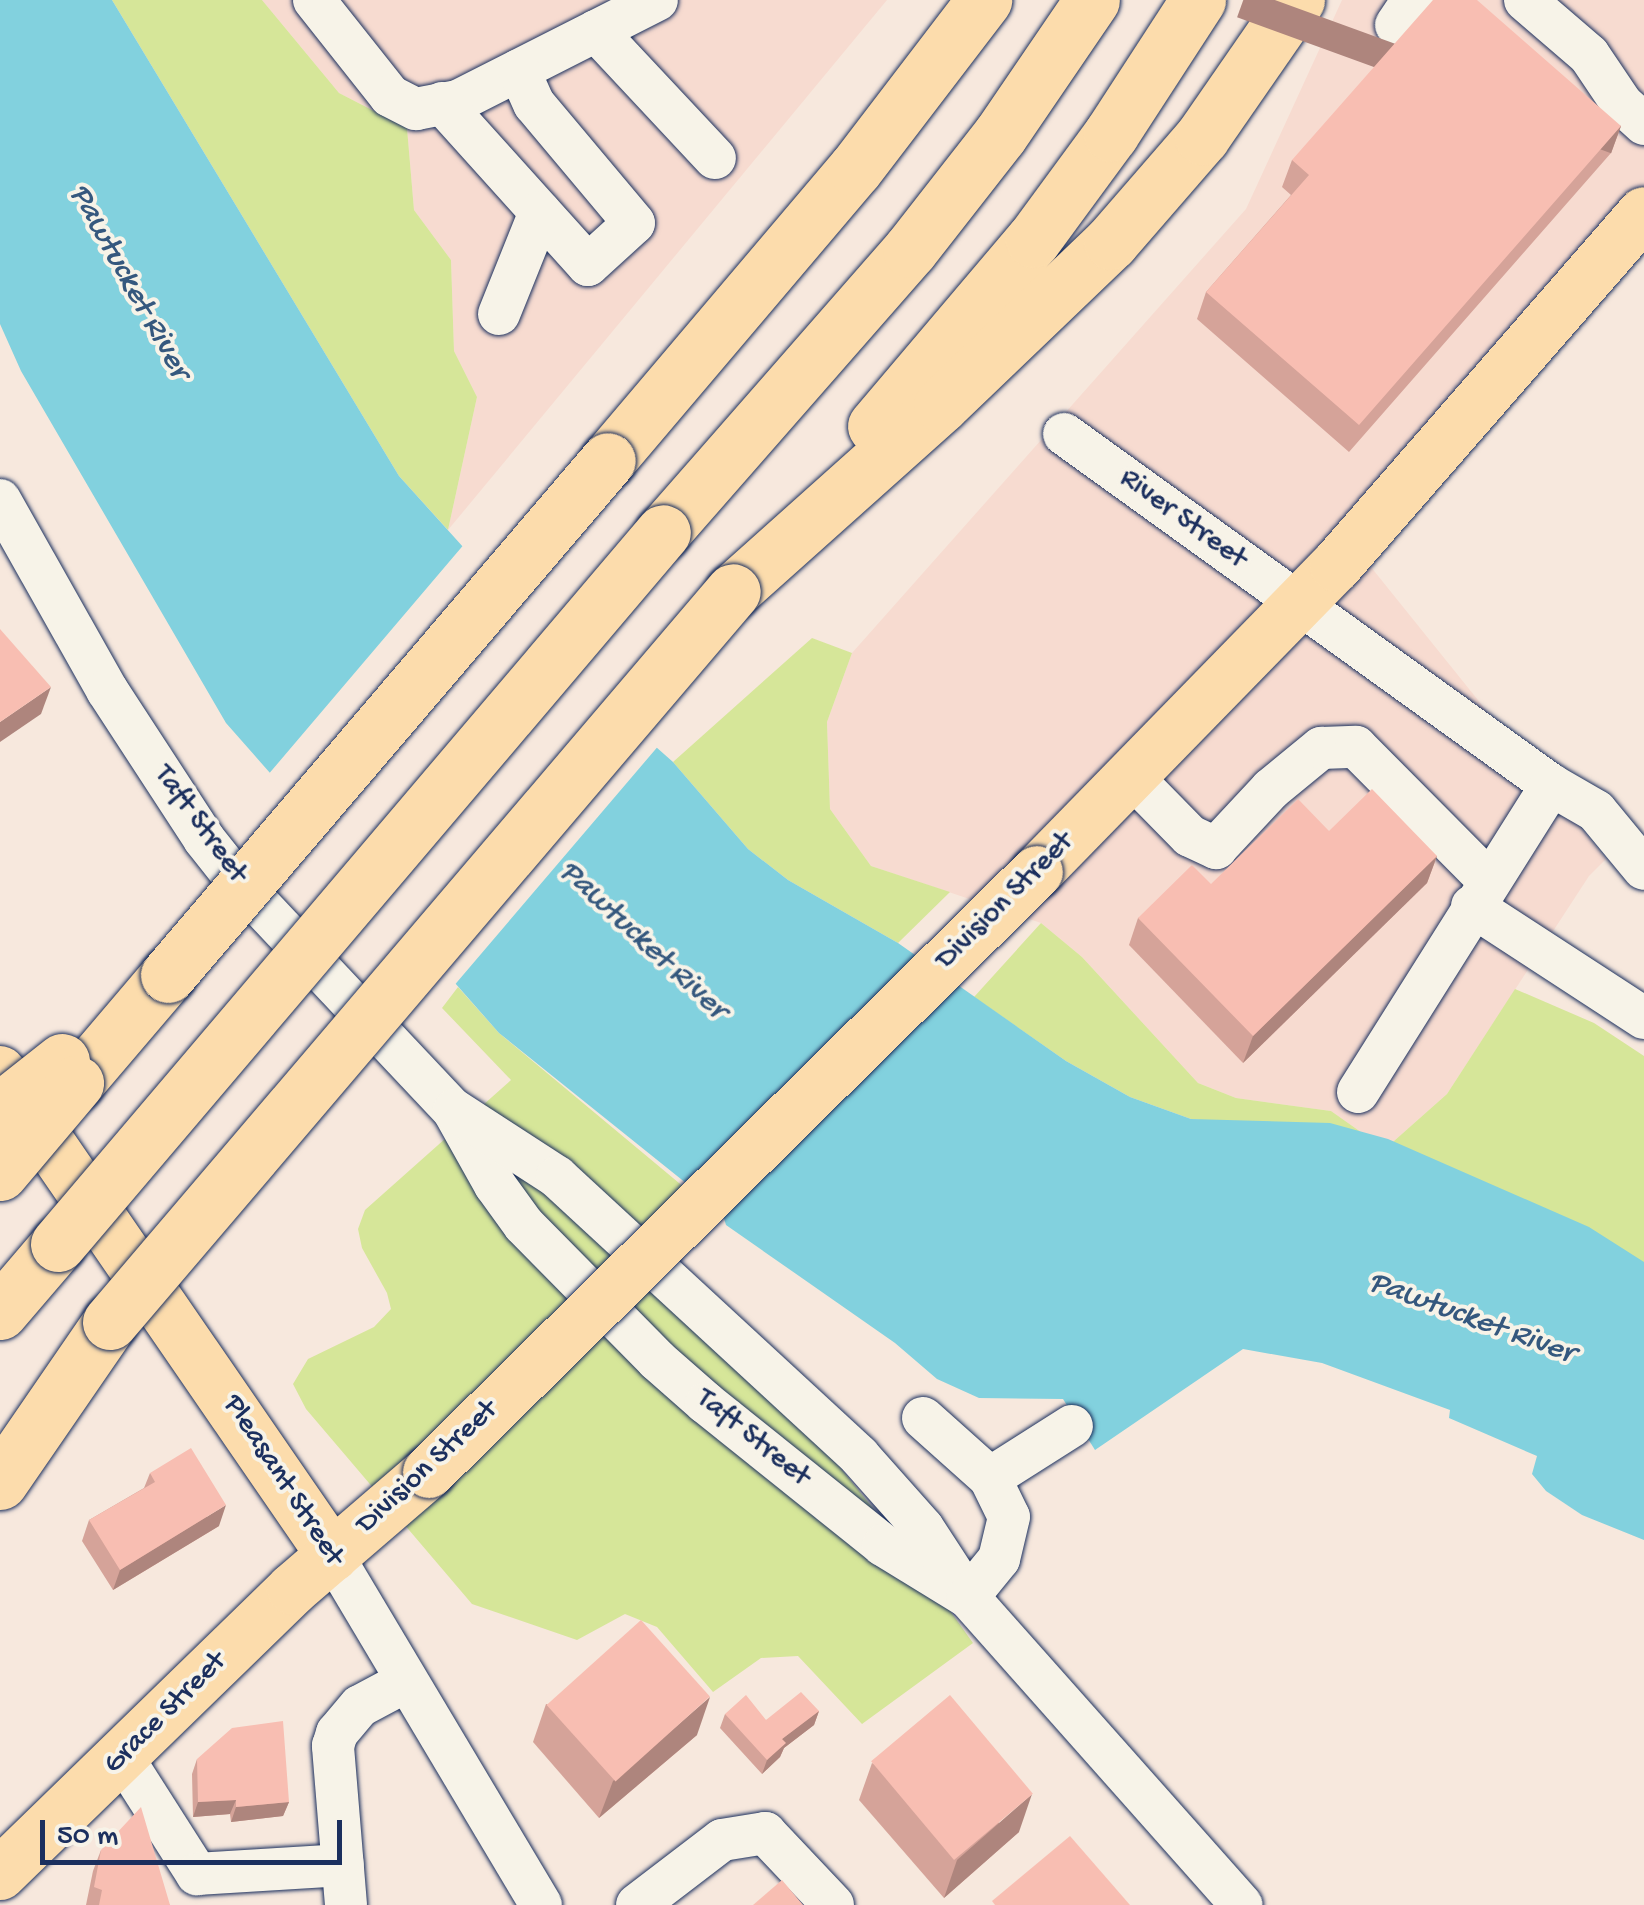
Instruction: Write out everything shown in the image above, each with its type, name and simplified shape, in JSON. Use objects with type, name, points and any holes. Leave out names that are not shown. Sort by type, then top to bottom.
[{"type":"highway","points":[[0,1173],[69,1072],[168,975],[608,460],[855,169],[984,0]]},
{"type":"highway","points":[[0,1312],[663,532],[921,236],[1000,134],[1092,0]]},
{"type":"highway","points":[[0,1445],[110,1322],[1033,240],[1143,87],[1198,0]]},
{"type":"highway","points":[[733,591],[941,405],[1111,242],[1202,138],[1297,0]]},
{"type":"highway","points":[[0,1110],[69,1072]]},
{"type":"highway","points":[[0,1482],[110,1322]]},
{"type":"main road","name":"Division Street","points":[[332,1556],[428,1472],[1038,872],[1299,606],[1644,213]]},
{"type":"main road","points":[[1574,292],[1644,240]]},
{"type":"main road","name":"Pleasant Street","points":[[0,1072],[332,1556]]},
{"type":"main road","name":"Grace Street","points":[[0,1874],[254,1626],[332,1556]]},
{"type":"street","points":[[314,0],[390,96],[416,109],[458,101],[658,0]]},
{"type":"street","points":[[1525,0],[1589,54],[1622,104],[1644,124]]},
{"type":"street","points":[[596,31],[715,158]]},
{"type":"street","points":[[442,104],[588,265],[634,223],[534,104],[519,70]]},
{"type":"street","points":[[498,314],[540,212]]},
{"type":"street","name":"River Street","points":[[1064,434],[1551,785],[1596,811],[1644,868]]},
{"type":"street","name":"Taft Street","points":[[0,500],[107,690],[204,839],[239,883],[453,1110],[495,1185],[562,1267],[706,1403],[883,1544],[968,1597]]},
{"type":"street","points":[[1131,776],[1190,836],[1216,848],[1270,789],[1321,748],[1356,747],[1480,893],[1644,1018]]},
{"type":"street","points":[[1358,1092],[1551,785]]},
{"type":"street","name":"Taft Street","points":[[453,1110],[524,1152],[607,1223],[859,1456],[923,1528],[968,1597],[1240,1905]]},
{"type":"street","points":[[562,1267],[607,1223]]},
{"type":"street","points":[[924,1418],[990,1478],[1009,1516],[1008,1536],[999,1558],[968,1597]]},
{"type":"street","points":[[990,1478],[1072,1426]]},
{"type":"street","name":"Pleasant Street","points":[[332,1556],[540,1905]]},
{"type":"street","points":[[122,1758],[197,1874],[344,1885],[336,1732],[360,1706],[405,1682]]},
{"type":"street","points":[[636,1905],[722,1840],[765,1833],[833,1905]]},
{"type":"shaded area","points":[[262,0],[887,0],[448,530],[477,397],[454,351],[451,260],[414,210],[407,128],[339,93]]},
{"type":"shaded area","points":[[1342,0],[1644,0],[1644,198],[1350,541],[1606,859],[1589,876],[1447,1094],[1385,1149],[1331,1111],[1236,1098],[1198,1083],[1082,957],[1041,923],[871,866],[830,809],[827,722],[852,653],[1246,209]]},
{"type":"green space","points":[[112,0],[262,0],[339,93],[407,128],[414,210],[451,260],[454,351],[477,397],[448,530],[399,476]]},
{"type":"green space","points":[[812,638],[852,653],[827,722],[830,809],[871,866],[950,892],[898,943],[788,880],[748,849],[673,762]]},
{"type":"green space","points":[[1041,923],[1082,957],[1198,1083],[1236,1098],[1331,1111],[1385,1149],[1447,1094],[1515,989],[1594,1023],[1644,1056],[1644,1304],[1238,1124],[1191,1119],[1130,1097],[1066,1061],[974,997]]},
{"type":"green space","points":[[458,987],[499,1033],[691,1193],[669,1254],[908,1552],[973,1643],[862,1724],[798,1656],[761,1658],[713,1692],[657,1627],[625,1614],[577,1640],[472,1604],[306,1409],[293,1384],[308,1359],[374,1327],[391,1309],[387,1293],[362,1248],[358,1229],[365,1210],[511,1080],[442,1008]]},
{"type":"water","name":"Pawtucket River","points":[[0,0],[112,0],[399,476],[595,693],[673,762],[748,849],[788,880],[898,943],[1066,1061],[1130,1097],[1191,1119],[1330,1123],[1388,1139],[1589,1227],[1644,1262],[1644,1540],[1582,1515],[1546,1491],[1532,1474],[1537,1456],[1449,1418],[1450,1410],[1322,1363],[1243,1349],[1095,1450],[1063,1399],[979,1398],[937,1379],[895,1343],[726,1225],[722,1212],[499,1033],[226,723],[21,371],[0,324]]},
{"type":"pier","points":[[466,542],[599,690],[660,744],[452,988],[267,776]]},
{"type":"building","points":[[1433,0],[1477,0],[1621,126],[1359,425],[1206,292],[1309,175],[1292,160]]},
{"type":"building","points":[[0,629],[51,687],[0,722]]},
{"type":"building","points":[[1372,789],[1437,856],[1253,1036],[1138,918],[1192,865],[1211,884],[1298,799],[1329,831]]},
{"type":"building","points":[[191,1448],[226,1505],[120,1570],[89,1520],[155,1482],[150,1473]]},
{"type":"building","points":[[641,1620],[710,1697],[616,1782],[547,1705]]},
{"type":"building","points":[[801,1692],[819,1711],[782,1739],[786,1743],[767,1760],[725,1714],[746,1695],[766,1720]]},
{"type":"building","points":[[950,1695],[1033,1794],[954,1860],[871,1761]]},
{"type":"building","points":[[283,1721],[289,1802],[236,1807],[236,1800],[198,1802],[197,1759],[232,1728]]},
{"type":"building","points":[[141,1807],[170,1905],[99,1905],[102,1890],[94,1887],[101,1850]]},
{"type":"building","points":[[1070,1836],[1130,1905],[995,1905],[992,1901]]},
{"type":"building","points":[[782,1880],[803,1905],[753,1905]]}]
